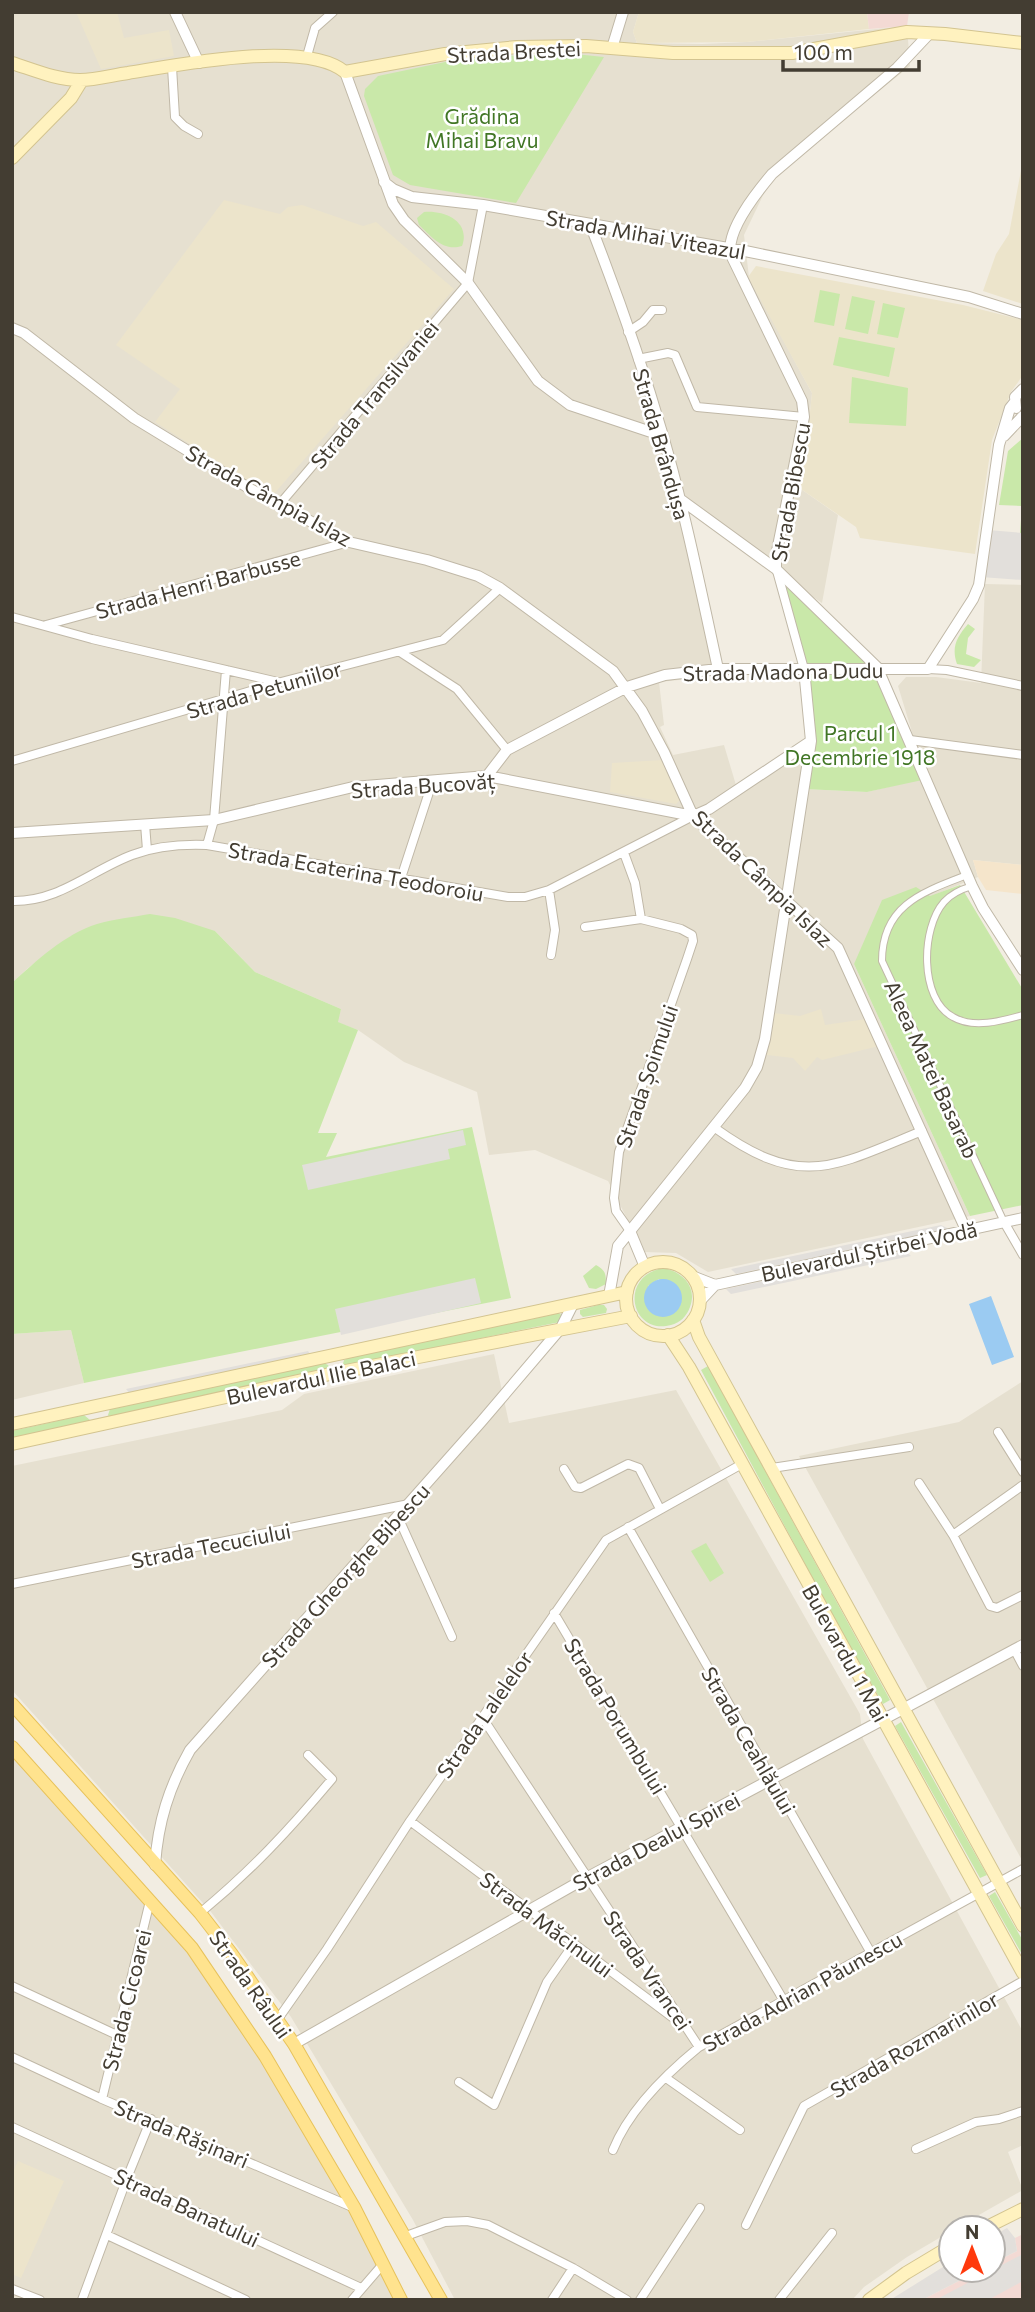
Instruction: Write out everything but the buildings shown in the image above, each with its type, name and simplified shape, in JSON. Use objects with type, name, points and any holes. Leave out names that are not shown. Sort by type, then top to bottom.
[{"type":"main road","name":"Strada Brestei","points":[[345,72],[485,49],[554,46],[673,53],[792,52],[896,33],[930,33],[1023,43]]},
{"type":"main road","points":[[12,63],[60,78],[82,80],[200,63],[307,56],[335,64],[345,72]]},
{"type":"main road","points":[[12,158],[71,98],[82,80]]},
{"type":"main road","points":[[655,1263],[675,1264],[692,1276],[697,1283],[700,1301],[693,1321],[682,1330],[668,1335],[650,1333],[636,1323],[626,1300],[627,1292],[633,1278],[645,1267],[655,1263]]},
{"type":"main road","name":"Bulevardul Ilie Balaci","points":[[12,1424],[627,1292]]},
{"type":"main road","points":[[573,1304],[576,1325]]},
{"type":"main road","name":"Bulevardul Ilie Balaci","points":[[12,1444],[330,1374],[631,1316]]},
{"type":"main road","name":"Bulevardul 1 Mai","points":[[693,1321],[699,1337],[1023,1926]]},
{"type":"main road","name":"Bulevardul 1 Mai","points":[[668,1335],[689,1367],[1023,1973]]},
{"type":"main road","name":"Strada Râului","points":[[12,1704],[200,1913],[278,2019],[441,2300]]},
{"type":"main road","name":"Strada Râului","points":[[12,1747],[192,1948],[265,2056],[354,2207],[401,2300]]},
{"type":"main road","points":[[1007,2217],[1023,2209]]},
{"type":"main road","points":[[869,2300],[937,2254]]},
{"type":"street","points":[[175,12],[200,63]]},
{"type":"street","points":[[316,12],[325,19]]},
{"type":"street","points":[[307,56],[315,28],[333,12]]},
{"type":"street","points":[[612,48],[624,12]]},
{"type":"street","points":[[730,249],[733,235],[742,217],[755,194],[772,174],[897,68],[930,33]]},
{"type":"street","points":[[172,67],[175,117],[198,134]]},
{"type":"street","points":[[345,72],[393,204],[404,220],[468,283],[538,381],[570,405],[663,436]]},
{"type":"street","name":"Strada Mihai Viteazul","points":[[384,182],[412,197],[483,205],[730,249],[969,297],[1023,314]]},
{"type":"street","points":[[468,283],[483,205]]},
{"type":"street","name":"Strada Brândușa","points":[[590,224],[663,436],[718,669]]},
{"type":"street","name":"Strada Bibescu","points":[[730,249],[802,401],[804,417],[776,556],[776,569],[804,669]]},
{"type":"street","name":"Strada Transilvaniei","points":[[279,505],[468,283]]},
{"type":"street","points":[[628,332],[643,322],[653,310],[662,310]]},
{"type":"street","name":"Strada Câmpia Islaz","points":[[12,328],[24,334],[134,418],[279,505],[349,542],[427,560],[478,576],[500,588],[613,671],[627,687],[664,752],[693,816],[838,948],[966,1230]]},
{"type":"street","points":[[638,359],[668,353],[675,355],[698,407],[804,417]]},
{"type":"street","points":[[928,669],[979,585],[999,444],[1010,408],[1023,389]]},
{"type":"street","points":[[999,444],[1007,430],[1023,415],[1017,411],[1014,403]]},
{"type":"street","points":[[680,499],[776,569],[877,667],[972,886],[1023,970]]},
{"type":"street","name":"Strada Henri Barbusse","points":[[46,625],[349,542]]},
{"type":"street","name":"Strada Petuniilor","points":[[12,761],[281,682],[443,640],[500,588]]},
{"type":"street","points":[[12,617],[92,639],[281,682]]},
{"type":"street","points":[[400,652],[457,689],[507,751]]},
{"type":"street","name":"Strada Madona Dudu","points":[[487,776],[507,751],[627,687],[665,675],[718,669],[877,667],[947,670],[1023,686]]},
{"type":"street","points":[[609,1296],[618,1246],[715,1128],[746,1088],[757,1067],[765,1039],[811,741],[804,669]]},
{"type":"street","points":[[207,845],[214,820],[226,670]]},
{"type":"street","points":[[909,740],[1023,755]]},
{"type":"street","points":[[693,816],[709,809],[811,741]]},
{"type":"street","name":"Strada Bucovăț","points":[[12,834],[214,820],[353,787],[487,776],[693,816]]},
{"type":"street","points":[[401,878],[433,780]]},
{"type":"street","name":"Strada Ecaterina Teodoroiu","points":[[12,901],[41,899],[131,855],[187,844],[207,845],[508,897],[525,897],[549,890],[693,816]]},
{"type":"street","points":[[145,824],[148,850]]},
{"type":"street","points":[[624,853],[635,883],[641,919]]},
{"type":"street","name":"Aleea Matei Basarab","points":[[967,874],[922,892],[896,913],[882,944],[882,961],[1004,1222]]},
{"type":"street","points":[[972,886],[944,901],[932,924],[926,955],[933,991],[947,1012],[957,1019],[985,1023],[1023,1015]]},
{"type":"street","points":[[549,890],[555,930],[551,955]]},
{"type":"street","name":"Strada Șoimului","points":[[585,926],[641,919],[690,932],[693,941],[619,1152],[614,1198],[616,1211],[630,1231],[645,1267]]},
{"type":"street","points":[[715,1128],[761,1156],[798,1167],[820,1168],[852,1160],[922,1131]]},
{"type":"street","name":"Bulevardul Știrbei Vodă","points":[[715,1285],[1023,1218]]},
{"type":"street","points":[[1004,1222],[1023,1255]]},
{"type":"street","points":[[692,1276],[715,1285],[700,1301]]},
{"type":"street","name":"Strada Gheorghe Bibescu","points":[[155,1865],[157,1835],[165,1804],[175,1776],[190,1750],[398,1517],[561,1328],[573,1304]]},
{"type":"street","points":[[326,1358],[330,1374]]},
{"type":"street","points":[[998,1432],[1023,1472]]},
{"type":"street","points":[[772,1468],[909,1447]]},
{"type":"street","points":[[564,1469],[575,1487],[581,1488],[628,1464],[634,1465],[639,1468],[660,1509]]},
{"type":"street","name":"Strada Lalelelor","points":[[278,2019],[410,1821],[606,1540],[742,1464]]},
{"type":"street","points":[[919,1483],[953,1535],[990,1606],[997,1608],[1023,1595]]},
{"type":"street","points":[[953,1535],[1023,1485]]},
{"type":"street","name":"Strada Tecuciului","points":[[12,1584],[409,1504]]},
{"type":"street","points":[[398,1517],[452,1637]]},
{"type":"street","name":"Strada Ceahlăului","points":[[628,1527],[871,1953]]},
{"type":"street","name":"Strada Porumbului","points":[[554,1613],[784,2001]]},
{"type":"street","points":[[1018,1647],[1023,1666]]},
{"type":"street","name":"Strada Dealul Spirei","points":[[294,2044],[586,1878],[1018,1647]]},
{"type":"street","name":"Strada Vrancei","points":[[482,1717],[699,2047]]},
{"type":"street","points":[[200,1913],[243,1877],[332,1779],[308,1755]]},
{"type":"street","name":"Strada Măcinului","points":[[410,1821],[685,2027]]},
{"type":"street","name":"Strada Adrian Păunescu","points":[[613,2150],[625,2127],[666,2078],[699,2047],[1023,1868]]},
{"type":"street","name":"Strada Cicoarei","points":[[102,2099],[150,1901]]},
{"type":"street","points":[[459,2082],[494,2105],[547,1982],[573,1945]]},
{"type":"street","name":"Strada Rozmarinilor","points":[[746,2225],[804,2106],[1023,1981]]},
{"type":"street","points":[[12,1986],[117,2035]]},
{"type":"street","name":"Strada Rășinari","points":[[12,2057],[102,2099],[354,2207]]},
{"type":"street","points":[[666,2078],[740,2130]]},
{"type":"street","points":[[916,2149],[976,2122],[999,2119],[1023,2110]]},
{"type":"street","points":[[82,2300],[151,2119]]},
{"type":"street","name":"Strada Banatului","points":[[12,2127],[361,2288]]},
{"type":"street","points":[[639,2300],[700,2208]]},
{"type":"street","points":[[406,2236],[445,2222],[467,2221],[488,2225],[573,2268],[627,2300]]},
{"type":"street","points":[[779,2300],[832,2233]]},
{"type":"street","points":[[107,2235],[246,2300]]},
{"type":"street","points":[[352,2300],[383,2264]]},
{"type":"street","points":[[552,2300],[573,2268]]},
{"type":"street","points":[[14,2293],[40,2300]]},
{"type":"shaded area","points":[[12,12],[639,12],[633,32],[637,43],[747,42],[907,26],[910,66],[784,168],[767,187],[744,235],[749,277],[812,393],[806,450],[798,487],[838,515],[822,603],[687,511],[719,676],[659,682],[664,725],[660,727],[673,755],[724,745],[736,785],[806,738],[803,789],[867,792],[926,778],[898,686],[906,677],[936,677],[981,683],[985,584],[1023,585],[1023,865],[973,860],[978,877],[929,897],[854,964],[970,1216],[708,1272],[676,1253],[644,1252],[608,1181],[535,1150],[489,1155],[477,1092],[404,1062],[358,1030],[337,1022],[341,1009],[255,972],[215,931],[71,936],[12,983]]},
{"type":"shaded area","points":[[76,12],[117,12],[124,38],[169,30],[174,56],[101,69]]},
{"type":"shaded area","points":[[639,12],[867,12],[869,29],[747,42],[637,43],[633,32]]},
{"type":"shaded area","points":[[867,12],[909,12],[907,26],[869,29]]},
{"type":"shaded area","points":[[1023,160],[1023,304],[983,291],[996,254],[1009,234]]},
{"type":"shaded area","points":[[224,200],[280,214],[288,207],[302,205],[363,226],[376,222],[454,289],[272,496],[155,422],[180,389],[116,345]]},
{"type":"shaded area","points":[[756,266],[963,305],[1023,320],[1023,375],[1011,392],[992,440],[975,554],[860,538],[856,527],[798,487],[806,450],[812,393],[748,277]]},
{"type":"shaded area","points":[[988,530],[1023,533],[1023,580],[981,577]]},
{"type":"shaded area","points":[[663,760],[680,800],[676,804],[610,792],[612,763]]},
{"type":"shaded area","points":[[973,860],[1023,865],[1023,894],[986,890],[978,877]]},
{"type":"shaded area","points":[[821,1009],[825,1025],[866,1019],[879,1046],[822,1060],[817,1057],[805,1071],[793,1058],[767,1055],[773,1013],[800,1016]]},
{"type":"shaded area","points":[[463,1130],[466,1145],[448,1149],[450,1159],[308,1190],[302,1165]]},
{"type":"shaded area","points":[[941,1225],[949,1229],[736,1274],[731,1269]]},
{"type":"shaded area","points":[[905,1251],[911,1256],[731,1294],[726,1289]]},
{"type":"shaded area","points":[[475,1278],[481,1303],[341,1335],[335,1309]]},
{"type":"shaded area","points":[[71,1330],[84,1383],[12,1400],[12,1334]]},
{"type":"shaded area","points":[[308,1351],[312,1357],[131,1395],[126,1389]]},
{"type":"shaded area","points":[[494,1354],[509,1423],[676,1390],[860,1714],[863,1739],[1023,2032],[1023,2145],[1008,2152],[1023,2190],[981,2214],[937,2214],[937,2239],[864,2287],[852,2300],[455,2300],[413,2220],[291,2017],[211,1912],[12,1690],[12,1466],[282,1410],[304,1394]]},
{"type":"shaded area","points":[[1023,1381],[1023,1862],[799,1456],[959,1422]]},
{"type":"shaded area","points":[[12,1757],[204,1971],[313,2146],[397,2300],[12,2300]]},
{"type":"shaded area","points":[[18,2161],[64,2181],[21,2278],[12,2274],[12,2174]]},
{"type":"shaded area","points":[[1007,2228],[1015,2238],[1017,2251],[1007,2256]]},
{"type":"shaded area","points":[[1023,2234],[1023,2300],[922,2300],[953,2284],[1007,2284],[1007,2256],[1017,2251],[1015,2238]]},
{"type":"shaded area","points":[[1023,2254],[1023,2281],[988,2300],[935,2300],[966,2284],[1007,2284],[1007,2262]]},
{"type":"shaded area","points":[[937,2271],[937,2284],[953,2284],[922,2300],[890,2300]]},
{"type":"green space","name":"Grădina Mihai Bravu","points":[[575,54],[604,57],[516,203],[410,185],[393,175],[364,96],[365,89],[378,76],[445,62],[497,56]]},
{"type":"green space","points":[[424,212],[440,213],[454,219],[463,230],[462,246],[449,247],[433,238],[419,225],[417,218]]},
{"type":"green space","points":[[820,290],[840,294],[834,326],[814,322]]},
{"type":"green space","points":[[852,296],[875,301],[868,334],[845,329]]},
{"type":"green space","points":[[883,303],[905,308],[898,338],[877,334]]},
{"type":"green space","points":[[839,337],[895,348],[889,377],[833,365]]},
{"type":"green space","points":[[852,377],[908,388],[906,426],[849,423]]},
{"type":"green space","points":[[1023,438],[1023,533],[1020,533],[1022,506],[999,505],[1008,451]]},
{"type":"green space","name":"Parcul 1 Decembrie 1918","points":[[779,577],[866,657],[927,779],[867,792],[804,789],[812,725]]},
{"type":"green space","points":[[968,624],[975,629],[968,638],[966,654],[981,660],[974,667],[957,664],[955,658],[956,642]]},
{"type":"green space","points":[[960,885],[1023,990],[1023,1205],[970,1216],[854,964],[882,900],[916,887],[930,896]]},
{"type":"green space","points":[[150,914],[175,918],[215,931],[255,972],[341,1009],[338,1022],[358,1030],[318,1133],[337,1133],[326,1157],[472,1127],[511,1298],[84,1383],[71,1330],[12,1334],[12,983],[74,934],[97,924]]},
{"type":"green space","points":[[596,1265],[604,1272],[606,1284],[596,1289],[589,1288],[583,1276]]},
{"type":"green space","points":[[663,1268],[670,1270],[682,1276],[690,1286],[690,1307],[677,1323],[658,1326],[647,1322],[639,1314],[635,1293],[639,1282],[649,1273]],"holes":[[[659,1279],[681,1294],[680,1306],[659,1316],[648,1309],[648,1286]]]},
{"type":"green space","points":[[604,1305],[606,1313],[583,1317],[580,1314],[580,1310]]},
{"type":"green space","points":[[558,1313],[564,1316],[560,1322],[344,1366],[343,1364],[344,1360],[350,1357]]},
{"type":"green space","points":[[324,1363],[330,1369],[110,1418],[108,1415],[110,1409]]},
{"type":"green space","points":[[708,1366],[890,1700],[883,1704],[701,1370]]},
{"type":"green space","points":[[84,1415],[90,1420],[87,1424],[12,1440],[12,1431]]},
{"type":"green space","points":[[706,1543],[724,1573],[710,1582],[691,1551]]},
{"type":"green space","points":[[901,1722],[987,1875],[980,1878],[895,1726]]},
{"type":"green space","points":[[995,1892],[1023,1941],[1023,1956],[989,1896]]},
{"type":"water","points":[[663,1279],[676,1285],[682,1298],[676,1311],[663,1317],[650,1311],[644,1298],[650,1285]]},
{"type":"water","points":[[991,1296],[1014,1357],[992,1365],[969,1304]]}]
